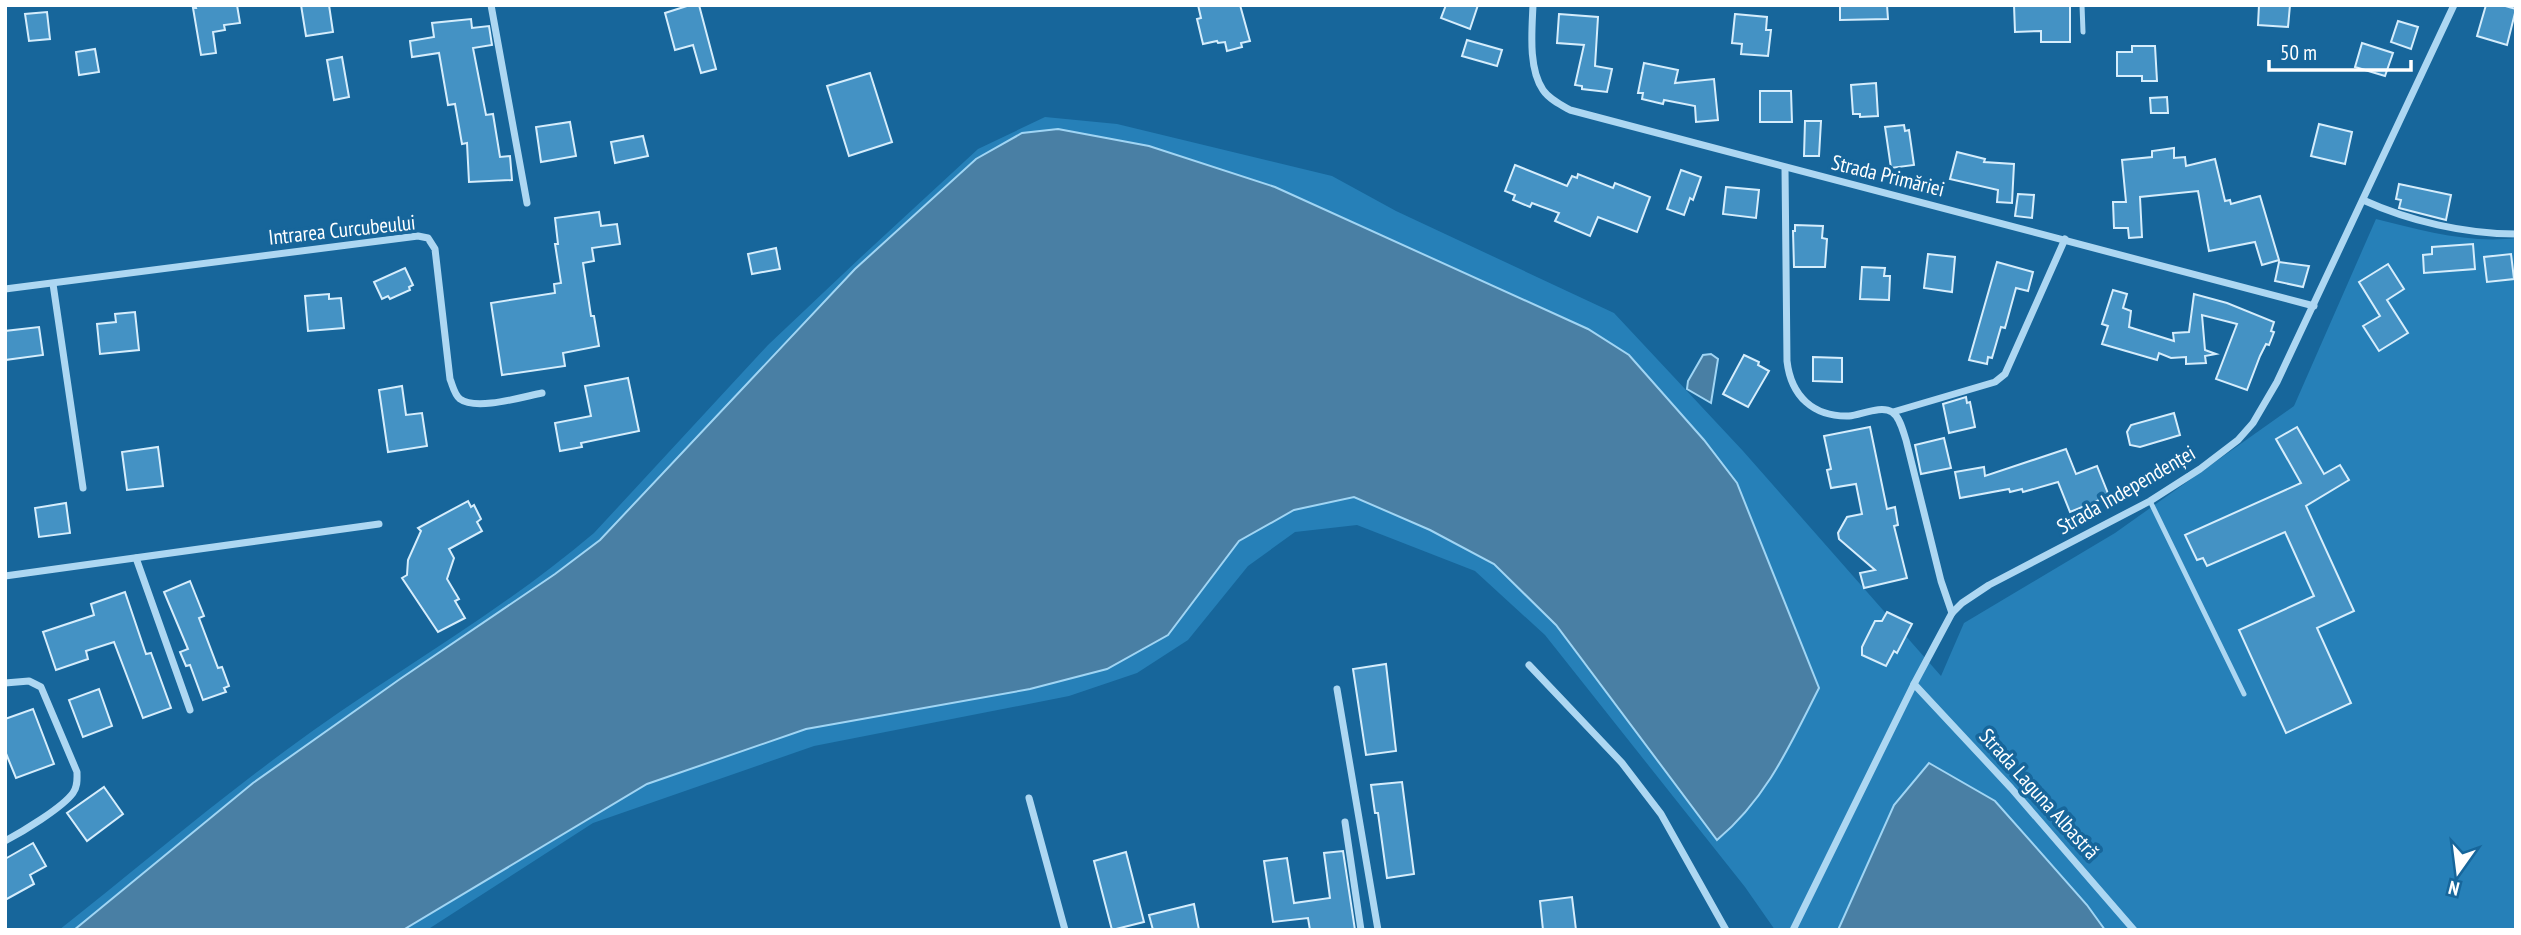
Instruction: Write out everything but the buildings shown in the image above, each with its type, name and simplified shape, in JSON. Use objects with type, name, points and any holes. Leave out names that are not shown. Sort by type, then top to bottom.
[{"type":"street","points":[[491,5],[527,203]]},
{"type":"street","name":"Strada Primăriei","points":[[1533,5],[1532,26],[1537,76],[1543,90],[1555,102],[1585,116],[2314,306]]},
{"type":"street","name":"Strada Independenței","points":[[1793,930],[1914,684],[1952,613],[1989,585],[2150,500],[2221,454],[2253,423],[2277,382],[2314,306],[2454,5]]},
{"type":"street","points":[[1785,168],[1788,372],[1795,390],[1807,405],[1820,412],[1849,416],[1887,410],[1894,412],[1995,382],[2005,374],[2065,240]]},
{"type":"street","points":[[2363,200],[2388,212],[2430,223],[2516,234]]},
{"type":"street","name":"Intrarea Curcubeului","points":[[5,289],[418,236],[428,238],[435,249],[450,379],[456,395],[463,401],[485,404],[542,393]]},
{"type":"street","points":[[53,284],[83,488]]},
{"type":"street","points":[[1894,412],[1906,440],[1941,581],[1952,613]]},
{"type":"street","points":[[5,576],[379,524]]},
{"type":"street","points":[[136,558],[190,710]]},
{"type":"street","points":[[1529,665],[1622,763],[1661,814],[1726,930]]},
{"type":"street","points":[[5,683],[29,681],[41,687],[77,772],[77,785],[72,794],[32,826],[5,841]]},
{"type":"street","name":"Strada Laguna Albastră","points":[[1914,684],[2011,788],[2134,930]]},
{"type":"street","points":[[1337,689],[1378,930]]},
{"type":"street","points":[[1029,798],[1065,930]]},
{"type":"street","points":[[1345,822],[1361,930]]},
{"type":"lane","points":[[2082,5],[2083,32]]},
{"type":"lane","points":[[2150,500],[2244,694]]},
{"type":"shaded area","points":[[1045,117],[1117,124],[1332,176],[1396,211],[1614,313],[1743,451],[1941,676],[1964,623],[2115,533],[2294,406],[2376,219],[2463,238],[2516,238],[2516,930],[1775,930],[1745,887],[1545,635],[1475,571],[1357,525],[1295,532],[1248,566],[1188,640],[1137,673],[1069,696],[814,746],[593,823],[427,930],[59,930],[285,751],[481,618],[594,533],[768,345],[978,149]]},
{"type":"shaded area","points":[[1058,129],[1149,146],[1275,187],[1588,329],[1629,355],[1704,440],[1737,483],[1819,688],[1776,770],[1735,824],[1717,840],[1556,625],[1494,564],[1430,530],[1354,497],[1294,510],[1239,541],[1168,635],[1107,669],[1030,689],[806,729],[647,784],[403,930],[74,930],[253,783],[600,540],[855,269],[976,159],[1022,133]]},
{"type":"shaded area","points":[[1711,354],[1718,359],[1711,403],[1687,389],[1688,381],[1703,355]]},
{"type":"shaded area","points":[[1929,763],[1995,801],[2087,905],[2105,930],[1838,930],[1894,805]]}]
